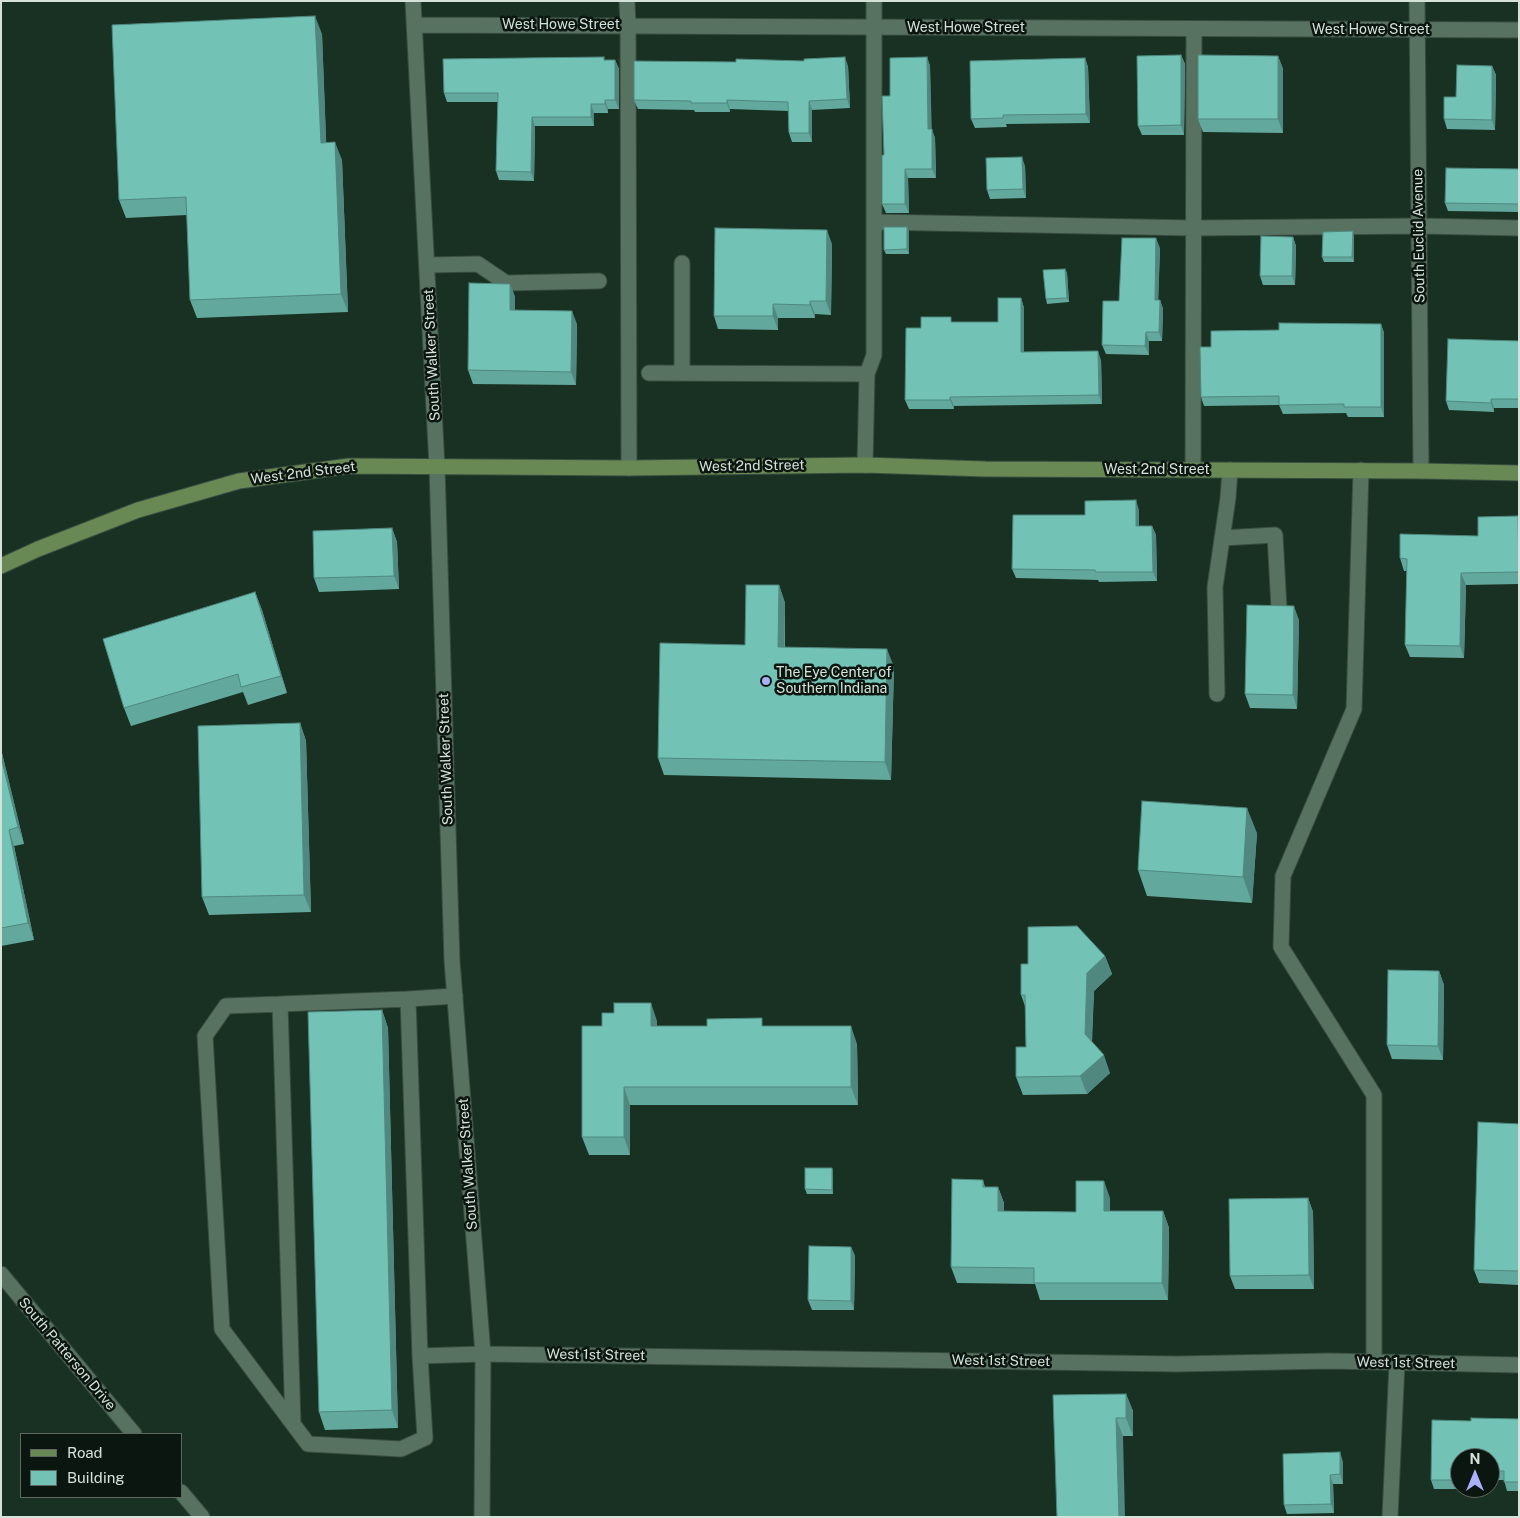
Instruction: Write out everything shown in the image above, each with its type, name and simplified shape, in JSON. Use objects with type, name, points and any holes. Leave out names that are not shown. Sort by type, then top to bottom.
[{"type":"main road","name":"West 2nd Street","points":[[1,566],[38,549],[138,510],[240,481],[349,466],[629,468],[865,465],[985,469],[1361,470],[1519,473]]},
{"type":"street","name":"South Walker Street","points":[[413,1],[437,467],[452,961],[483,1354],[482,1517]]},
{"type":"street","points":[[627,1],[629,468]]},
{"type":"street","points":[[865,465],[867,374],[874,355],[874,1]]},
{"type":"street","name":"South Euclid Avenue","points":[[1417,1],[1421,471]]},
{"type":"street","name":"West Howe Street","points":[[414,24],[1519,30]]},
{"type":"street","points":[[1193,470],[1194,29]]},
{"type":"street","points":[[874,222],[1194,228],[1419,226],[1519,228]]},
{"type":"street","points":[[682,262],[682,372]]},
{"type":"street","points":[[427,265],[478,264],[506,283],[600,281]]},
{"type":"street","points":[[649,373],[867,374]]},
{"type":"street","points":[[1218,694],[1215,587],[1230,470]]},
{"type":"street","points":[[1361,470],[1354,709],[1283,876],[1281,947],[1374,1095],[1374,1362]]},
{"type":"street","points":[[1222,538],[1275,535],[1279,608]]},
{"type":"street","points":[[408,1000],[420,1356],[425,1438],[401,1449],[308,1444],[222,1329],[205,1036],[226,1006],[408,1000],[455,996]]},
{"type":"street","points":[[280,1004],[293,1424]]},
{"type":"street","name":"South Patterson Drive","points":[[1,1274],[133,1433]]},
{"type":"street","name":"West 1st Street","points":[[420,1356],[483,1354],[1177,1364],[1329,1362],[1519,1364]]},
{"type":"street","points":[[1390,1517],[1397,1363]]},
{"type":"street","points":[[182,1493],[202,1517]]},
{"type":"building","points":[[315,16],[321,143],[335,142],[341,294],[190,300],[186,197],[119,200],[112,25]]},
{"type":"building","points":[[1181,55],[1181,125],[1138,126],[1137,56]]},
{"type":"building","points":[[1198,55],[1278,56],[1278,119],[1198,119]]},
{"type":"building","points":[[604,57],[604,60],[615,60],[615,100],[605,100],[605,104],[591,104],[591,117],[532,117],[531,172],[496,171],[498,93],[444,93],[443,59]]},
{"type":"building","points":[[845,57],[847,99],[809,101],[809,133],[789,133],[788,102],[727,100],[727,103],[691,103],[691,101],[634,100],[634,61],[736,62],[736,59],[804,61],[804,59]]},
{"type":"building","points":[[927,57],[928,129],[932,129],[932,169],[905,169],[905,204],[882,204],[882,155],[884,155],[882,96],[890,96],[890,58]]},
{"type":"building","points":[[1085,58],[1086,114],[1003,115],[1003,118],[971,119],[970,61]]},
{"type":"building","points":[[1457,65],[1492,66],[1492,120],[1444,119],[1444,97],[1456,97]]},
{"type":"building","points":[[1022,157],[1023,189],[987,190],[986,158]]},
{"type":"building","points":[[1446,168],[1519,169],[1519,204],[1445,203]]},
{"type":"building","points":[[884,227],[907,227],[907,249],[884,250]]},
{"type":"building","points":[[715,228],[827,230],[826,301],[810,301],[810,305],[773,304],[773,316],[714,316]]},
{"type":"building","points":[[1353,231],[1352,257],[1322,257],[1323,232]]},
{"type":"building","points":[[1261,236],[1293,237],[1292,276],[1260,276]]},
{"type":"building","points":[[1122,238],[1156,238],[1155,300],[1160,300],[1159,332],[1146,332],[1145,346],[1102,345],[1103,301],[1119,301]]},
{"type":"building","points":[[1065,269],[1067,298],[1046,299],[1043,270]]},
{"type":"building","points":[[469,283],[510,284],[510,310],[572,311],[571,372],[468,370]]},
{"type":"building","points":[[998,298],[1021,298],[1021,352],[1098,351],[1099,395],[950,397],[950,400],[905,400],[906,328],[921,328],[921,317],[951,317],[951,322],[998,322]]},
{"type":"building","points":[[1279,323],[1381,324],[1381,407],[1344,407],[1344,404],[1279,405],[1279,396],[1201,397],[1200,347],[1211,347],[1211,331],[1279,330]]},
{"type":"building","points":[[1448,339],[1519,341],[1519,399],[1491,399],[1491,403],[1446,401]]},
{"type":"building","points":[[1136,500],[1136,526],[1152,526],[1153,572],[1012,569],[1013,515],[1085,515],[1085,501]]},
{"type":"building","points":[[1518,516],[1519,572],[1461,573],[1460,646],[1405,645],[1407,559],[1400,558],[1400,534],[1478,536],[1478,517]]},
{"type":"building","points":[[392,528],[394,576],[314,578],[313,531]]},
{"type":"building","points":[[746,585],[779,585],[778,647],[887,649],[885,762],[658,758],[660,643],[745,645]]},
{"type":"building","points":[[255,592],[281,676],[241,687],[238,674],[124,708],[103,639]]},
{"type":"building","points":[[1247,605],[1294,606],[1293,695],[1245,694]]},
{"type":"building","points":[[300,723],[304,895],[202,897],[198,726]]},
{"type":"building","points":[[1,757],[18,827],[9,830],[28,923],[1,928]]},
{"type":"building","points":[[1142,801],[1247,808],[1243,877],[1138,870]]},
{"type":"building","points":[[1077,926],[1105,956],[1087,973],[1085,1034],[1104,1055],[1080,1076],[1016,1077],[1016,1047],[1026,1047],[1025,995],[1021,995],[1021,964],[1028,964],[1028,927]]},
{"type":"building","points":[[1388,970],[1439,971],[1438,1046],[1387,1045]]},
{"type":"building","points":[[614,1003],[651,1003],[651,1026],[707,1026],[707,1019],[762,1018],[762,1026],[851,1026],[851,1087],[624,1087],[624,1137],[582,1137],[582,1026],[602,1026],[602,1013],[614,1013]]},
{"type":"building","points":[[382,1010],[392,1410],[319,1412],[308,1012]]},
{"type":"building","points":[[1478,1122],[1519,1124],[1519,1271],[1474,1270]]},
{"type":"building","points":[[805,1168],[832,1168],[832,1190],[805,1189]]},
{"type":"building","points":[[952,1179],[983,1180],[983,1187],[998,1187],[998,1211],[1076,1212],[1076,1181],[1104,1181],[1104,1211],[1163,1211],[1162,1283],[1034,1283],[1034,1268],[951,1267]]},
{"type":"building","points":[[1308,1198],[1309,1275],[1230,1276],[1229,1199]]},
{"type":"building","points":[[809,1246],[851,1247],[851,1301],[808,1300]]},
{"type":"building","points":[[1126,1394],[1126,1418],[1116,1418],[1119,1517],[1057,1517],[1053,1395]]},
{"type":"building","points":[[1471,1418],[1519,1419],[1519,1482],[1504,1482],[1504,1471],[1500,1471],[1500,1448],[1450,1448],[1450,1480],[1431,1480],[1432,1420],[1471,1421]]},
{"type":"building","points":[[1340,1452],[1340,1474],[1330,1475],[1331,1504],[1284,1505],[1283,1454]]},
{"type":"place","name":"The Eye Center of Southern Indiana","points":[[766,681]]}]
